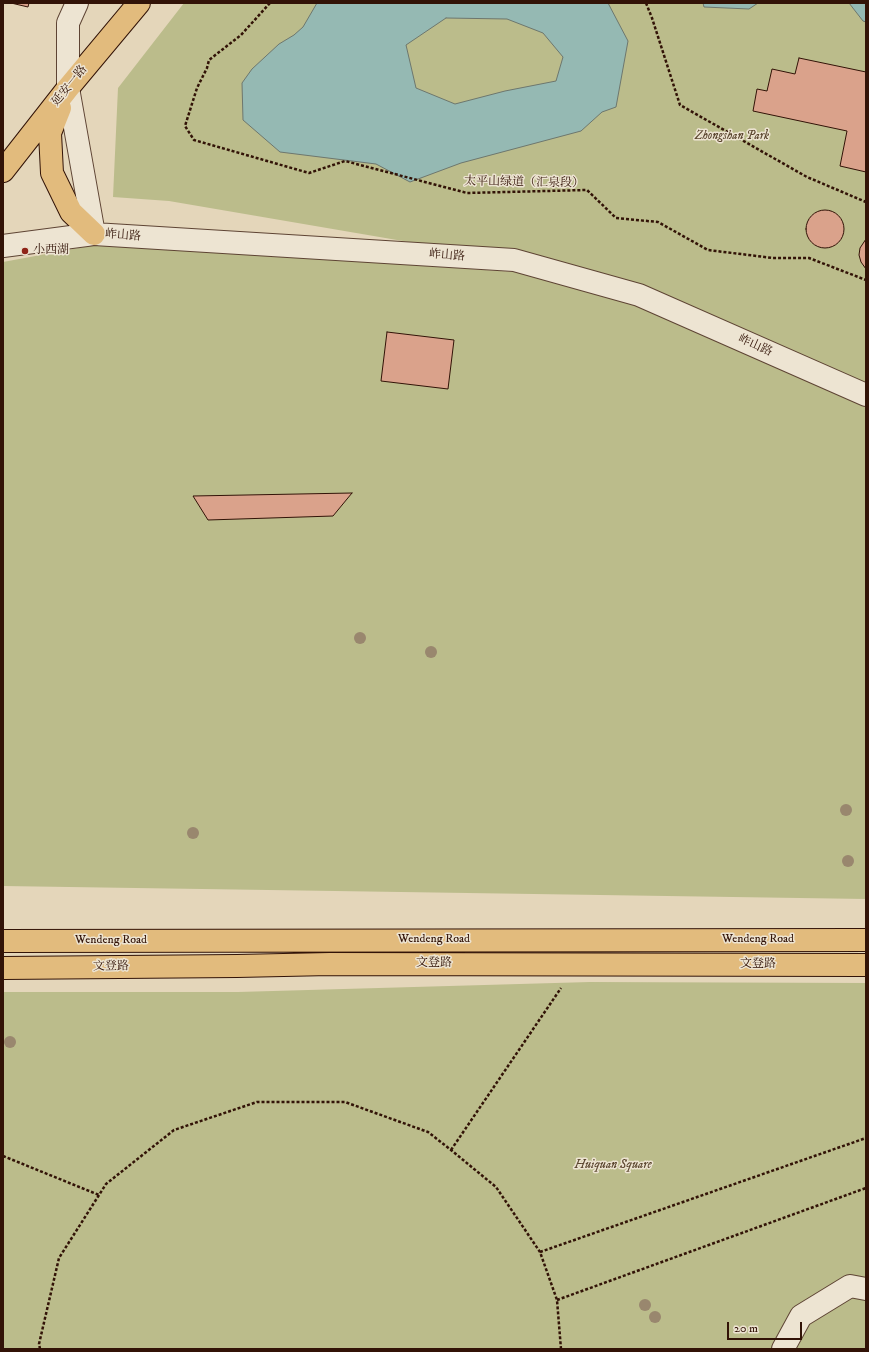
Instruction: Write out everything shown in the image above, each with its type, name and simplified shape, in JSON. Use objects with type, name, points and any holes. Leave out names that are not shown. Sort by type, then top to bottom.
[{"type":"main road","name":"延安一路","points":[[3,171],[68,88],[139,3]]},
{"type":"main road","points":[[68,88],[50,133],[52,173],[71,212],[94,234]]},
{"type":"main road","name":"Wendeng Road","points":[[3,941],[866,940]]},
{"type":"main road","name":"文登路","points":[[3,968],[330,964],[866,965]]},
{"type":"street","points":[[77,3],[68,23],[68,88],[94,234]]},
{"type":"street","name":"岞山路","points":[[3,246],[94,234],[514,260],[639,295],[866,395]]},
{"type":"street","points":[[783,1349],[801,1316],[850,1286],[866,1289]]},
{"type":"path","name":"太平山绿道（汇泉段）","points":[[270,3],[241,35],[209,60],[207,68],[197,88],[185,126],[194,140],[309,173],[345,161],[468,193],[587,190],[616,218],[658,222],[708,250],[773,258],[809,258],[866,280]]},
{"type":"path","points":[[646,3],[680,105],[807,177],[866,202]]},
{"type":"path","points":[[451,1150],[577,964]]},
{"type":"path","points":[[40,1349],[39,1344],[59,1258],[106,1184],[174,1130],[257,1102],[345,1102],[428,1132],[451,1150],[496,1187],[540,1252],[557,1300],[561,1349]]},
{"type":"path","points":[[540,1252],[866,1138]]},
{"type":"path","points":[[3,1156],[99,1195]]},
{"type":"path","points":[[557,1300],[866,1188]]},
{"type":"green space","name":"Zhongshan Park","points":[[184,3],[866,3],[866,395],[639,295],[514,260],[169,201],[113,197],[118,88]]},
{"type":"green space","points":[[100,244],[515,272],[647,308],[866,407],[866,899],[3,886],[3,262]]},
{"type":"green space","name":"Huiquan Square","points":[[590,982],[866,983],[866,1349],[3,1349],[3,992],[238,992]]},
{"type":"water","points":[[317,3],[608,3],[628,41],[616,107],[602,112],[581,131],[461,163],[410,182],[376,164],[280,152],[243,120],[242,83],[252,69],[279,44],[294,35],[303,27]],"holes":[[[446,18],[507,19],[543,33],[563,57],[556,81],[505,91],[455,104],[416,88],[406,45]]]},
{"type":"water","points":[[703,3],[758,3],[749,9],[704,7]]},
{"type":"water","points":[[849,3],[866,3],[866,22],[863,21]]},
{"type":"building","points":[[11,3],[29,3],[28,7]]},
{"type":"building","points":[[799,58],[866,72],[866,172],[840,166],[847,131],[753,111],[757,89],[767,91],[772,69],[795,74]]},
{"type":"building","points":[[825,210],[835,213],[841,219],[844,229],[841,239],[835,245],[825,248],[815,245],[809,239],[806,229],[809,219],[815,213]]},
{"type":"building","points":[[866,239],[866,269],[861,262],[859,255],[860,248]]},
{"type":"building","points":[[387,332],[454,340],[448,389],[381,381]]},
{"type":"building","points":[[352,493],[333,516],[208,520],[193,496]]},
{"type":"place","name":"小西湖","points":[[25,251]]}]
